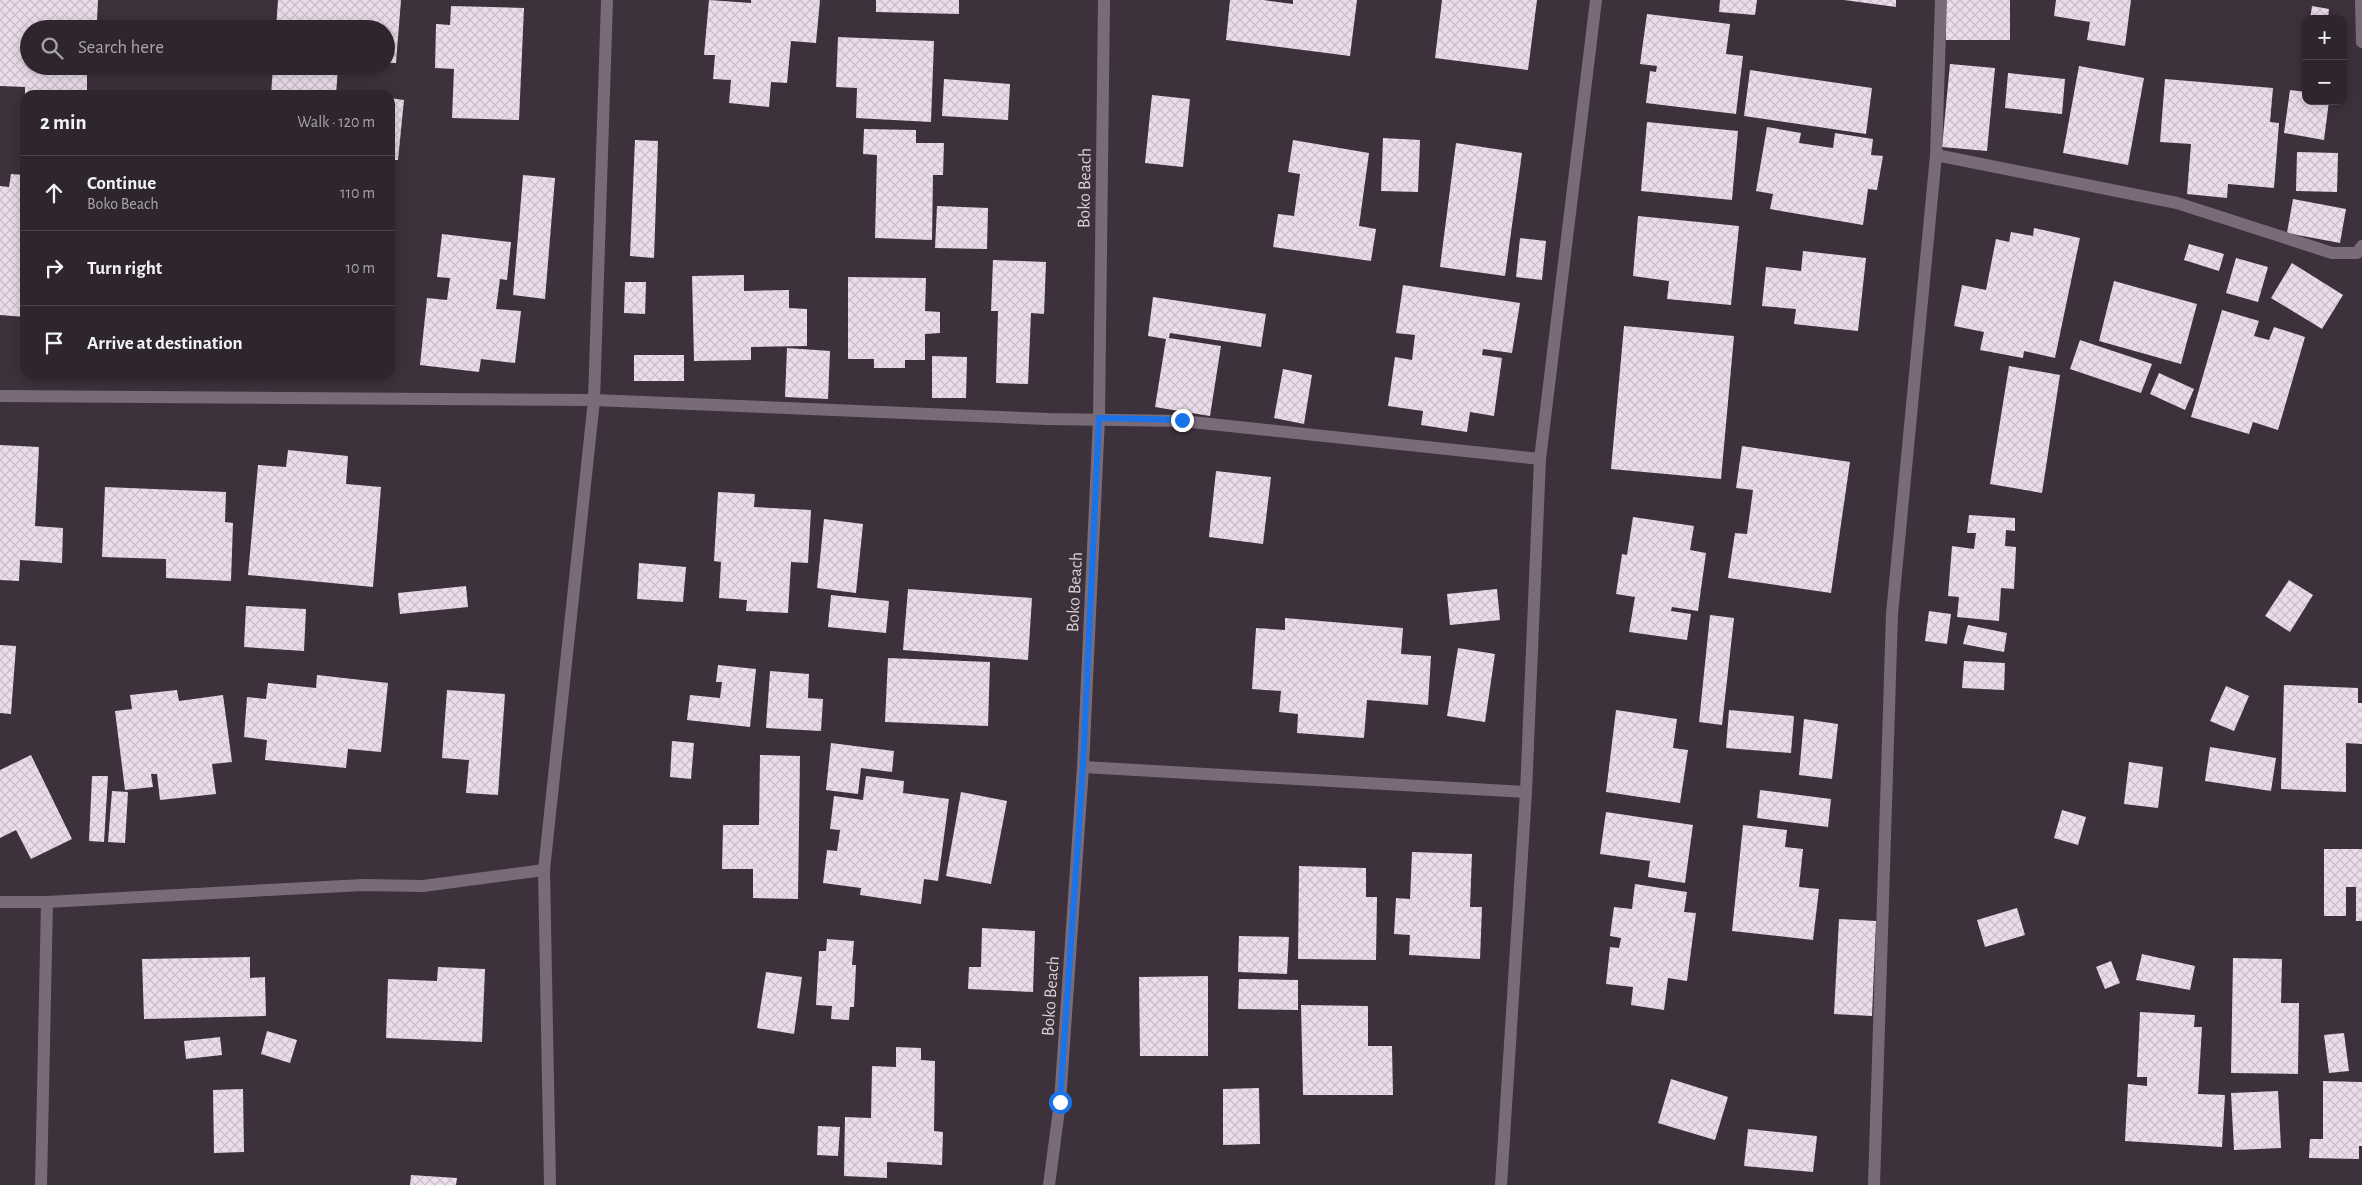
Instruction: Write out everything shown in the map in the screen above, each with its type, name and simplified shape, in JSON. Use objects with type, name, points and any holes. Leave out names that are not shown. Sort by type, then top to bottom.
[{"type":"street","points":[[550,1185],[544,870],[594,400],[607,0]]},
{"type":"street","name":"Boko Beach","points":[[1049,1185],[1060,1102],[1083,767],[1099,418],[1104,0]]},
{"type":"street","points":[[1501,1185],[1526,792],[1540,459],[1596,0]]},
{"type":"street","points":[[1874,1185],[1892,614],[1936,154],[1942,0]]},
{"type":"street","points":[[2361,0],[2362,42]]},
{"type":"street","points":[[1936,154],[2177,203],[2332,253],[2357,253],[2362,246]]},
{"type":"street","points":[[0,396],[594,400],[1048,419],[1182,420],[1540,459]]},
{"type":"street","points":[[1083,767],[1526,792]]},
{"type":"street","points":[[0,902],[47,902],[363,885],[423,886],[544,870]]},
{"type":"street","points":[[41,1185],[47,902]]},
{"type":"building","points":[[0,0],[98,0],[97,20],[20,20],[20,75],[87,75],[87,90],[25,90],[25,87],[0,86]]},
{"type":"building","points":[[278,0],[401,0],[396,63],[395,20],[277,20]]},
{"type":"building","points":[[709,0],[751,3],[751,0],[820,0],[816,43],[791,41],[787,83],[771,82],[769,107],[729,103],[731,80],[713,79],[715,55],[704,55]]},
{"type":"building","points":[[876,0],[959,0],[959,14],[876,12]]},
{"type":"building","points":[[1230,0],[1263,0],[1293,4],[1293,0],[1357,0],[1350,56],[1226,40]]},
{"type":"building","points":[[1442,0],[1537,0],[1528,70],[1435,58]]},
{"type":"building","points":[[1720,0],[1757,0],[1755,15],[1719,12]]},
{"type":"building","points":[[1844,0],[1896,0],[1896,7]]},
{"type":"building","points":[[1946,0],[2010,0],[2010,40],[1946,40]]},
{"type":"building","points":[[2056,0],[2131,0],[2125,46],[2087,40],[2090,22],[2054,16]]},
{"type":"building","points":[[451,6],[524,8],[519,120],[452,118],[454,69],[435,68],[436,24],[450,25]]},
{"type":"building","points":[[2312,6],[2329,9],[2328,15],[2311,15]]},
{"type":"building","points":[[1647,14],[1730,24],[1726,54],[1743,56],[1736,114],[1646,103],[1650,71],[1656,72],[1657,66],[1640,64]]},
{"type":"building","points":[[838,37],[934,41],[931,122],[856,118],[857,88],[836,87]]},
{"type":"building","points":[[1950,64],[1995,68],[1987,151],[1942,147]]},
{"type":"building","points":[[2079,66],[2144,78],[2128,165],[2063,153]]},
{"type":"building","points":[[1750,70],[1872,88],[1866,134],[1744,116]]},
{"type":"building","points":[[2008,73],[2065,79],[2062,114],[2005,108]]},
{"type":"building","points":[[272,75],[337,75],[336,90],[271,90]]},
{"type":"building","points":[[944,79],[1010,84],[1008,120],[942,116]]},
{"type":"building","points":[[2165,79],[2273,88],[2270,122],[2279,123],[2274,188],[2228,184],[2227,198],[2187,194],[2191,144],[2160,142]]},
{"type":"building","points":[[2290,90],[2302,92],[2302,105],[2328,105],[2324,140],[2284,133]]},
{"type":"building","points":[[1152,95],[1190,99],[1183,167],[1145,163]]},
{"type":"building","points":[[395,99],[404,100],[398,160],[395,160]]},
{"type":"building","points":[[1647,122],[1738,131],[1732,200],[1641,191]]},
{"type":"building","points":[[1767,127],[1801,133],[1799,143],[1833,148],[1835,133],[1873,139],[1871,155],[1883,156],[1877,190],[1868,189],[1863,225],[1770,209],[1773,194],[1756,191]]},
{"type":"building","points":[[864,129],[916,130],[916,143],[944,143],[943,175],[933,175],[932,240],[875,238],[877,155],[863,154]]},
{"type":"building","points":[[1383,138],[1420,140],[1418,192],[1381,191]]},
{"type":"building","points":[[635,140],[658,141],[654,258],[630,256]]},
{"type":"building","points":[[1293,140],[1369,153],[1359,226],[1376,229],[1371,261],[1273,247],[1278,214],[1294,216],[1300,174],[1288,172]]},
{"type":"building","points":[[1456,143],[1522,153],[1505,276],[1440,267]]},
{"type":"building","points":[[2297,152],[2338,153],[2337,192],[2296,191]]},
{"type":"building","points":[[11,174],[20,175],[20,317],[0,315],[0,186],[9,187]]},
{"type":"building","points":[[523,175],[555,178],[545,299],[513,295]]},
{"type":"building","points":[[2293,199],[2346,209],[2340,243],[2287,233]]},
{"type":"building","points":[[937,206],[988,208],[987,249],[935,248]]},
{"type":"building","points":[[1638,216],[1739,226],[1731,305],[1667,299],[1669,281],[1633,276]]},
{"type":"building","points":[[2034,228],[2080,238],[2055,358],[2024,351],[2023,358],[1980,350],[1984,332],[1954,326],[1962,285],[1986,290],[1996,239],[2009,242],[2011,232],[2033,236]]},
{"type":"building","points":[[442,234],[511,242],[507,280],[500,279],[496,309],[521,311],[515,363],[481,359],[479,372],[420,365],[427,298],[447,300],[450,278],[437,277]]},
{"type":"building","points":[[1520,238],[1546,241],[1542,280],[1516,277]]},
{"type":"building","points":[[2189,244],[2224,254],[2219,271],[2184,260]]},
{"type":"building","points":[[1803,251],[1866,258],[1858,331],[1794,324],[1796,309],[1762,306],[1766,267],[1801,271]]},
{"type":"building","points":[[2236,258],[2268,267],[2258,302],[2226,293]]},
{"type":"building","points":[[993,260],[1046,262],[1044,314],[1031,313],[1028,384],[996,383],[998,311],[991,311]]},
{"type":"building","points":[[2292,263],[2343,295],[2322,329],[2271,298]]},
{"type":"building","points":[[744,275],[744,291],[789,290],[789,308],[807,309],[807,346],[751,347],[751,360],[694,361],[692,276]]},
{"type":"building","points":[[848,277],[926,278],[925,311],[940,312],[940,333],[925,334],[925,360],[905,360],[905,368],[874,368],[874,359],[848,359]]},
{"type":"building","points":[[2114,281],[2197,304],[2181,364],[2099,341]]},
{"type":"building","points":[[625,282],[646,282],[645,314],[624,313]]},
{"type":"building","points":[[1403,285],[1520,303],[1512,353],[1483,349],[1482,355],[1502,358],[1494,416],[1470,412],[1467,432],[1421,425],[1423,411],[1388,406],[1395,357],[1412,360],[1415,335],[1396,333]]},
{"type":"building","points":[[1153,297],[1266,314],[1261,347],[1170,333],[1169,338],[1221,346],[1210,416],[1155,407],[1166,339],[1148,336]]},
{"type":"building","points":[[2222,310],[2259,321],[2254,336],[2269,340],[2274,327],[2305,337],[2278,430],[2253,422],[2249,434],[2191,417]]},
{"type":"building","points":[[1624,326],[1734,336],[1721,479],[1611,469]]},
{"type":"building","points":[[2080,340],[2152,364],[2141,393],[2070,369]]},
{"type":"building","points":[[787,348],[830,351],[828,399],[785,397]]},
{"type":"building","points":[[634,355],[684,355],[684,381],[634,381]]},
{"type":"building","points":[[932,356],[967,357],[966,398],[932,398]]},
{"type":"building","points":[[2009,366],[2060,375],[2042,493],[1990,484]]},
{"type":"building","points":[[1283,369],[1312,375],[1304,424],[1274,418]]},
{"type":"building","points":[[2159,373],[2194,389],[2185,410],[2150,394]]},
{"type":"building","points":[[0,445],[39,447],[35,526],[63,528],[62,563],[20,560],[19,581],[0,580]]},
{"type":"building","points":[[1742,446],[1850,462],[1831,593],[1728,578],[1735,533],[1747,534],[1753,490],[1736,488]]},
{"type":"building","points":[[288,450],[348,456],[346,484],[381,487],[373,587],[248,575],[258,465],[286,467]]},
{"type":"building","points":[[1216,471],[1271,477],[1263,544],[1209,537]]},
{"type":"building","points":[[105,487],[226,492],[225,522],[233,523],[231,581],[166,578],[166,559],[102,557]]},
{"type":"building","points":[[718,492],[755,494],[754,507],[811,510],[808,563],[791,562],[788,613],[746,611],[747,600],[719,598],[721,562],[714,561]]},
{"type":"building","points":[[1969,515],[2015,518],[2015,531],[2006,530],[2005,546],[2016,547],[2014,589],[2001,588],[1999,621],[1957,617],[1959,597],[1948,596],[1952,546],[1974,549],[1976,533],[1967,533]]},
{"type":"building","points":[[1633,517],[1694,526],[1690,550],[1706,553],[1698,611],[1672,607],[1671,611],[1691,614],[1687,640],[1629,632],[1635,597],[1616,594],[1622,554],[1627,555]]},
{"type":"building","points":[[824,519],[863,524],[856,593],[817,588]]},
{"type":"building","points":[[639,563],[686,567],[683,602],[637,599]]},
{"type":"building","points":[[2289,580],[2313,595],[2290,632],[2265,616]]},
{"type":"building","points":[[466,586],[468,607],[400,614],[398,593]]},
{"type":"building","points":[[908,589],[1032,598],[1028,660],[903,650]]},
{"type":"building","points":[[1497,589],[1500,620],[1450,625],[1447,594]]},
{"type":"building","points":[[831,595],[889,601],[886,633],[828,627]]},
{"type":"building","points":[[246,606],[306,609],[304,651],[244,647]]},
{"type":"building","points":[[1929,611],[1951,614],[1947,644],[1925,641]]},
{"type":"building","points":[[1710,615],[1734,618],[1722,725],[1699,722]]},
{"type":"building","points":[[1285,618],[1403,628],[1401,654],[1431,656],[1428,705],[1367,700],[1364,738],[1297,733],[1298,714],[1279,712],[1281,691],[1252,689],[1256,628],[1285,630]]},
{"type":"building","points":[[1968,625],[2007,633],[2004,652],[1963,644]]},
{"type":"building","points":[[0,645],[16,646],[11,714],[0,713]]},
{"type":"building","points":[[1458,648],[1495,654],[1485,722],[1447,716]]},
{"type":"building","points":[[888,658],[990,662],[988,726],[885,722]]},
{"type":"building","points":[[1964,661],[2005,663],[2004,690],[1962,688]]},
{"type":"building","points":[[718,665],[756,669],[750,727],[687,720],[690,695],[720,698],[722,682],[716,682]]},
{"type":"building","points":[[770,671],[809,674],[808,698],[823,699],[821,731],[766,728]]},
{"type":"building","points":[[317,675],[388,683],[381,752],[348,749],[346,768],[265,760],[267,740],[244,737],[247,697],[266,699],[268,683],[316,688]]},
{"type":"building","points":[[2284,685],[2358,688],[2358,703],[2362,703],[2362,744],[2346,743],[2346,792],[2281,789]]},
{"type":"building","points":[[2226,686],[2249,696],[2234,731],[2210,721]]},
{"type":"building","points":[[177,690],[179,701],[223,695],[232,762],[212,764],[216,794],[160,800],[157,774],[151,774],[153,787],[125,790],[115,711],[132,709],[130,695]]},
{"type":"building","points":[[447,690],[505,694],[498,795],[466,793],[469,760],[442,758]]},
{"type":"building","points":[[1616,710],[1677,719],[1673,748],[1688,750],[1680,803],[1606,792]]},
{"type":"building","points":[[1729,710],[1794,716],[1791,753],[1726,748]]},
{"type":"building","points":[[1804,719],[1838,724],[1832,779],[1799,775]]},
{"type":"building","points":[[672,741],[694,743],[691,779],[670,777]]},
{"type":"building","points":[[831,743],[894,751],[892,772],[861,768],[858,794],[826,790]]},
{"type":"building","points":[[2210,747],[2276,758],[2271,791],[2205,781]]},
{"type":"building","points":[[31,755],[72,839],[31,859],[16,830],[0,838],[0,770]]},
{"type":"building","points":[[760,755],[800,756],[798,899],[753,898],[753,869],[722,869],[723,825],[759,825]]},
{"type":"building","points":[[2129,762],[2163,767],[2158,808],[2124,804]]},
{"type":"building","points":[[92,776],[108,776],[104,842],[89,841]]},
{"type":"building","points":[[866,776],[904,781],[903,793],[949,799],[938,881],[924,879],[921,904],[860,895],[861,888],[823,883],[827,850],[837,851],[840,830],[830,829],[834,796],[863,800]]},
{"type":"building","points":[[1760,790],[1831,799],[1828,827],[1757,818]]},
{"type":"building","points":[[112,791],[128,792],[125,843],[108,842]]},
{"type":"building","points":[[961,792],[1007,801],[991,884],[946,876]]},
{"type":"building","points":[[2062,810],[2086,817],[2078,845],[2054,838]]},
{"type":"building","points":[[1606,812],[1693,825],[1685,883],[1648,877],[1650,861],[1600,854]]},
{"type":"building","points":[[1743,825],[1787,830],[1785,847],[1803,849],[1799,887],[1819,889],[1813,940],[1732,931]]},
{"type":"building","points":[[2324,849],[2362,849],[2362,921],[2356,921],[2356,887],[2346,887],[2346,916],[2324,916]]},
{"type":"building","points":[[1412,852],[1472,854],[1470,907],[1482,907],[1480,959],[1409,955],[1410,935],[1394,934],[1396,898],[1410,899]]},
{"type":"building","points":[[1299,866],[1366,868],[1366,897],[1377,897],[1376,960],[1298,959]]},
{"type":"building","points":[[1635,884],[1687,892],[1684,912],[1696,913],[1687,981],[1668,978],[1664,1010],[1631,1005],[1633,987],[1606,984],[1610,947],[1619,948],[1621,938],[1610,936],[1614,907],[1632,909]]},
{"type":"building","points":[[2017,908],[2025,935],[1985,947],[1977,920]]},
{"type":"building","points":[[1839,919],[1876,921],[1872,1016],[1834,1014]]},
{"type":"building","points":[[982,928],[1035,931],[1033,992],[968,989],[969,967],[981,967]]},
{"type":"building","points":[[1239,936],[1289,937],[1287,974],[1238,972]]},
{"type":"building","points":[[827,939],[854,941],[852,965],[856,965],[854,1007],[850,1007],[849,1020],[831,1019],[832,1006],[816,1005],[819,951],[826,951]]},
{"type":"building","points":[[2142,954],[2195,966],[2190,990],[2136,980]]},
{"type":"building","points":[[250,957],[250,978],[265,977],[266,1016],[144,1019],[142,959]]},
{"type":"building","points":[[2233,958],[2282,959],[2281,1003],[2299,1003],[2298,1074],[2231,1073]]},
{"type":"building","points":[[2111,961],[2120,983],[2105,989],[2096,967]]},
{"type":"building","points":[[438,967],[485,969],[482,1042],[386,1038],[388,979],[437,981]]},
{"type":"building","points":[[766,972],[802,977],[794,1034],[757,1028]]},
{"type":"building","points":[[1208,976],[1208,1056],[1140,1056],[1139,977]]},
{"type":"building","points":[[1239,979],[1298,980],[1298,1010],[1238,1009]]},
{"type":"building","points":[[1301,1005],[1368,1006],[1368,1046],[1392,1046],[1393,1095],[1303,1095]]},
{"type":"building","points":[[2140,1012],[2195,1015],[2194,1027],[2202,1027],[2198,1094],[2225,1095],[2222,1147],[2125,1141],[2128,1084],[2147,1086],[2147,1077],[2137,1077]]},
{"type":"building","points":[[267,1031],[297,1040],[290,1063],[261,1054]]},
{"type":"building","points":[[2344,1033],[2349,1071],[2329,1073],[2324,1035]]},
{"type":"building","points":[[220,1037],[222,1055],[186,1059],[184,1041]]},
{"type":"building","points":[[896,1047],[921,1048],[921,1060],[935,1061],[934,1131],[943,1132],[942,1165],[887,1162],[887,1178],[844,1176],[845,1117],[871,1118],[872,1066],[896,1067]]},
{"type":"building","points":[[1671,1079],[1728,1097],[1715,1140],[1658,1123]]},
{"type":"building","points":[[2323,1081],[2362,1082],[2362,1146],[2359,1146],[2359,1159],[2309,1158],[2310,1139],[2323,1139]]},
{"type":"building","points":[[1259,1088],[1260,1144],[1223,1145],[1223,1089]]},
{"type":"building","points":[[243,1089],[244,1152],[214,1153],[213,1090]]},
{"type":"building","points":[[2278,1091],[2281,1148],[2234,1150],[2231,1093]]},
{"type":"building","points":[[818,1126],[840,1127],[838,1156],[817,1155]]},
{"type":"building","points":[[1748,1129],[1817,1136],[1813,1172],[1744,1166]]},
{"type":"building","points":[[411,1175],[457,1178],[456,1185],[410,1185]]},
{"type":"route","points":[[1060,1102],[1083,767],[1099,418],[1182,420]]}]
